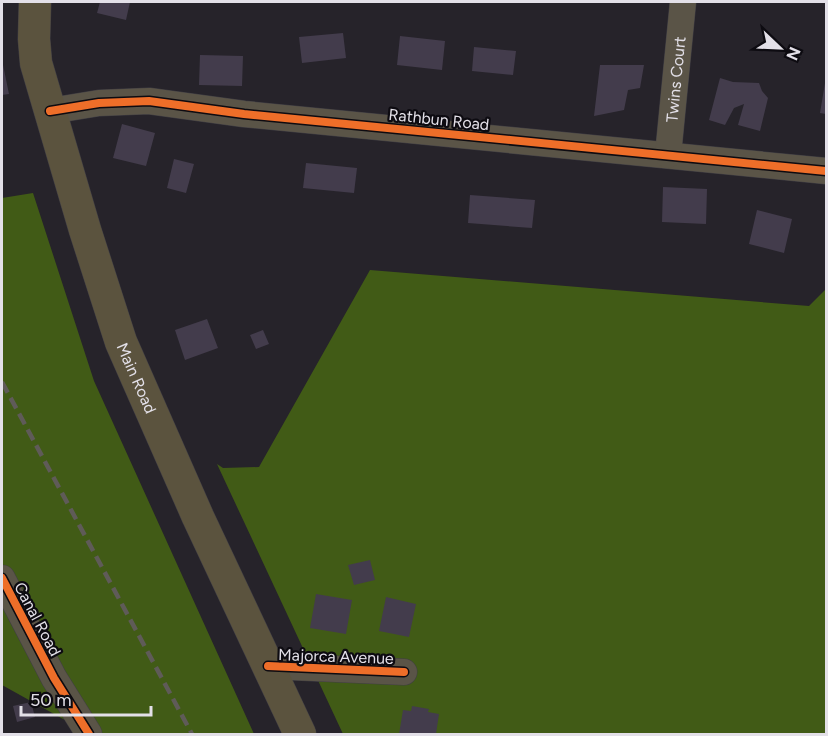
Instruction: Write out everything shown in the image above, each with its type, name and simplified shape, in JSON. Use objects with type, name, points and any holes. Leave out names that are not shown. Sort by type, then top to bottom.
[{"type":"main road","name":"Main Road","points":[[35,2],[36,63],[85,231],[121,342],[180,477],[300,735]]},
{"type":"street","name":"Twins Court","points":[[668,155],[683,2]]},
{"type":"street","name":"Rathbun Road","points":[[50,111],[99,103],[149,101],[244,114],[826,171]]},
{"type":"street","name":"Canal Road","points":[[2,578],[54,678],[89,735]]},
{"type":"street","name":"Majorca Avenue","points":[[268,666],[404,672]]},
{"type":"green space","points":[[33,193],[94,381],[254,734],[90,734],[2,685],[2,198]]},
{"type":"green space","points":[[370,270],[809,306],[826,289],[826,734],[343,734],[217,464],[223,468],[259,467]]},
{"type":"building","points":[[100,2],[130,2],[126,20],[97,13]]},
{"type":"building","points":[[343,33],[346,58],[302,63],[299,37]]},
{"type":"building","points":[[400,36],[445,41],[442,70],[397,65]]},
{"type":"building","points":[[474,47],[516,51],[513,75],[472,71]]},
{"type":"building","points":[[200,55],[243,56],[242,86],[199,85]]},
{"type":"building","points":[[2,60],[9,94],[2,95]]},
{"type":"building","points":[[600,65],[644,65],[640,88],[628,90],[624,110],[594,116]]},
{"type":"building","points":[[720,78],[733,82],[759,83],[768,98],[760,131],[738,125],[744,104],[734,108],[725,125],[709,120]]},
{"type":"building","points":[[826,83],[826,114],[820,113]]},
{"type":"building","points":[[122,124],[155,133],[146,166],[113,158]]},
{"type":"building","points":[[174,159],[194,164],[186,193],[167,188]]},
{"type":"building","points":[[306,163],[357,168],[354,193],[303,188]]},
{"type":"building","points":[[663,187],[707,189],[706,224],[662,222]]},
{"type":"building","points":[[470,195],[535,200],[532,228],[468,223]]},
{"type":"building","points":[[757,210],[792,219],[784,253],[749,244]]},
{"type":"building","points":[[207,319],[218,348],[185,360],[175,330]]},
{"type":"building","points":[[263,330],[269,344],[256,349],[250,335]]},
{"type":"building","points":[[370,560],[375,580],[354,585],[348,565]]},
{"type":"building","points":[[316,594],[352,600],[346,634],[310,628]]},
{"type":"building","points":[[386,597],[416,604],[409,637],[379,631]]},
{"type":"building","points":[[31,702],[35,717],[17,722],[13,706]]},
{"type":"building","points":[[412,706],[429,709],[428,712],[439,714],[436,734],[399,734],[403,710],[411,711]]},
{"type":"railway","points":[[2,382],[192,734]]},
{"type":"cycle path","points":[[50,111],[99,103],[149,101],[244,114],[826,171]]},
{"type":"cycle path","points":[[2,578],[54,678],[89,734]]},
{"type":"cycle path","points":[[268,666],[404,672]]}]
